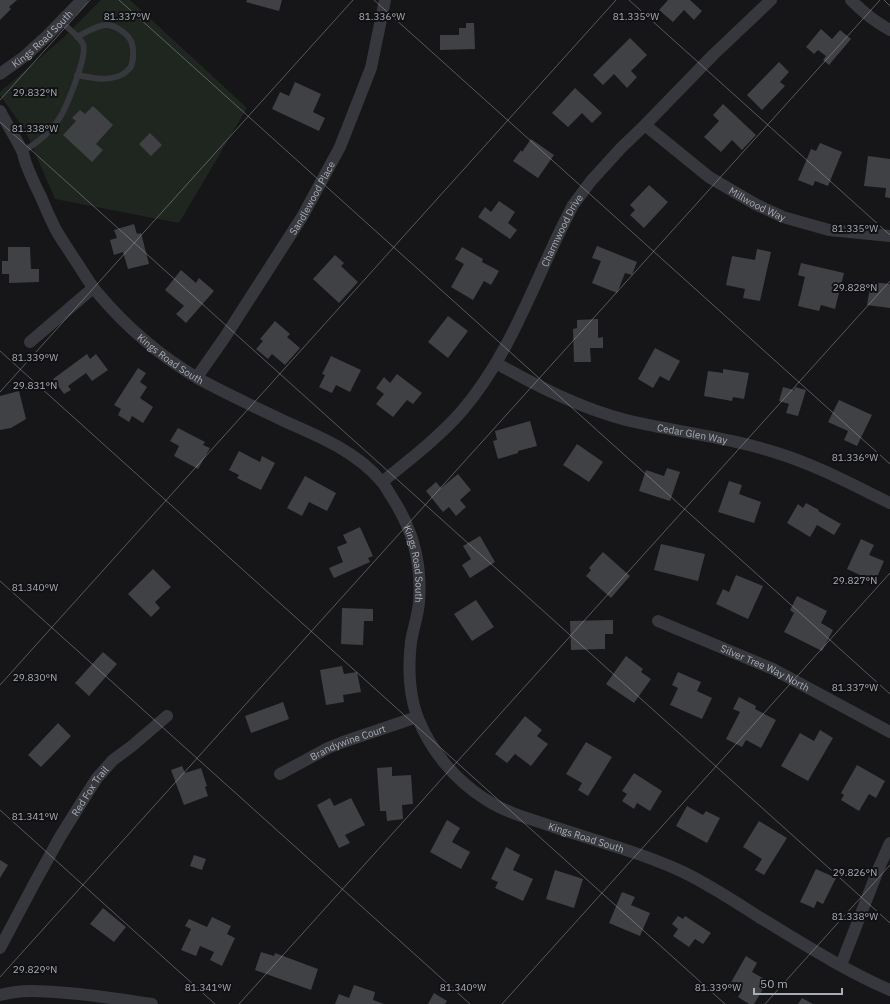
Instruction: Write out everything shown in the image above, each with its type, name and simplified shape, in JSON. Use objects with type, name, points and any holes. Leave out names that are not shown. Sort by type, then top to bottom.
[{"type":"street","name":"Kings Road South","points":[[0,74],[25,56],[82,0]]},
{"type":"street","name":"Sandlewood Place","points":[[197,377],[225,337],[302,217],[340,147],[370,68],[385,0]]},
{"type":"street","name":"Charmwood Drive","points":[[382,482],[442,432],[462,411],[496,363],[512,335],[554,241],[573,205],[591,181],[714,54],[771,0]]},
{"type":"street","points":[[851,0],[865,14],[890,30]]},
{"type":"street","name":"Kings Road South","points":[[0,111],[22,152],[56,230],[94,288],[116,314],[161,354],[197,377],[228,395],[343,449],[363,464],[382,482],[398,507],[407,525],[418,562],[420,576],[419,605],[411,643],[409,668],[411,688],[417,717],[432,746],[451,771],[468,787],[486,800],[503,809],[650,858],[683,873],[716,890],[816,952],[890,990]]},
{"type":"street","name":"Millwood Way","points":[[645,125],[710,177],[755,204],[783,217],[829,230],[890,236]]},
{"type":"street","points":[[30,342],[94,288]]},
{"type":"street","name":"Cedar Glen Way","points":[[496,363],[565,398],[603,413],[645,424],[752,446],[778,453],[818,468],[890,503]]},
{"type":"street","name":"Silver Tree Way North","points":[[658,622],[773,668],[890,732]]},
{"type":"street","name":"Red Fox Trail","points":[[0,948],[60,837],[97,778],[114,760],[167,716]]},
{"type":"street","name":"Brandywine Court","points":[[280,774],[333,746],[417,717]]},
{"type":"street","points":[[841,965],[878,870],[890,844]]},
{"type":"street","points":[[0,995],[39,990],[82,994],[152,1004]]},
{"type":"lane","points":[[22,152],[38,142],[52,129],[61,115],[71,92],[84,53],[83,44],[78,37],[61,22]]},
{"type":"lane","points":[[77,75],[100,79],[112,78],[122,74],[130,68],[134,56],[132,42],[126,34],[116,28],[105,25],[94,28],[78,37]]},
{"type":"shaded area","points":[[101,0],[130,0],[247,108],[179,223],[55,199],[26,132],[0,95],[0,92],[63,38]]},
{"type":"building","points":[[0,0],[17,0],[9,7],[11,9],[0,20]]},
{"type":"building","points":[[247,0],[282,0],[279,11],[246,2]]},
{"type":"building","points":[[668,0],[690,0],[702,11],[694,20],[684,10],[673,22],[659,10]]},
{"type":"building","points":[[466,23],[474,23],[475,49],[440,50],[440,35],[459,35],[459,28],[466,28]]},
{"type":"building","points":[[821,29],[832,39],[840,30],[851,39],[829,65],[823,60],[826,56],[818,50],[814,54],[806,47]]},
{"type":"building","points":[[630,38],[647,55],[631,71],[637,77],[627,88],[614,74],[603,85],[593,75]]},
{"type":"building","points":[[779,62],[789,72],[780,82],[785,86],[762,110],[747,95]]},
{"type":"building","points":[[295,82],[321,94],[313,112],[325,118],[319,131],[272,109],[280,92],[289,96]]},
{"type":"building","points":[[575,88],[602,113],[592,123],[582,113],[568,127],[552,113]]},
{"type":"building","points":[[723,104],[756,135],[742,150],[732,140],[721,152],[704,137],[719,121],[713,115]]},
{"type":"building","points":[[93,106],[113,125],[96,144],[103,150],[92,162],[63,135],[76,121],[72,118],[80,110],[85,114]]},
{"type":"building","points":[[150,133],[162,145],[151,156],[139,144]]},
{"type":"building","points":[[531,139],[554,155],[538,178],[513,161],[521,150],[522,152]]},
{"type":"building","points":[[820,143],[842,152],[828,186],[815,181],[813,186],[798,180],[811,149],[816,151]]},
{"type":"building","points":[[868,156],[890,159],[890,198],[885,197],[886,188],[864,186]]},
{"type":"building","points":[[649,185],[668,202],[644,228],[630,215],[635,210],[630,205]]},
{"type":"building","points":[[499,201],[515,212],[508,223],[517,230],[510,239],[478,217],[485,207],[491,212]]},
{"type":"building","points":[[134,224],[137,234],[141,233],[149,264],[128,269],[123,252],[114,255],[110,240],[117,238],[114,230]]},
{"type":"building","points":[[597,246],[637,262],[632,275],[625,273],[617,293],[592,283],[601,261],[592,258]]},
{"type":"building","points":[[8,247],[30,247],[31,269],[39,269],[39,282],[9,283],[9,274],[2,274],[2,261],[8,261]]},
{"type":"building","points":[[462,247],[483,259],[482,262],[499,271],[491,285],[484,281],[473,300],[451,287],[464,264],[455,259]]},
{"type":"building","points":[[757,249],[771,252],[760,301],[743,298],[745,289],[726,285],[732,256],[755,260]]},
{"type":"building","points":[[335,255],[344,263],[341,266],[358,282],[339,303],[313,279]]},
{"type":"building","points":[[801,263],[844,273],[835,309],[821,305],[819,311],[798,306],[805,277],[798,275]]},
{"type":"building","points":[[181,270],[196,283],[199,278],[214,291],[186,323],[176,314],[184,306],[165,290]]},
{"type":"building","points":[[871,282],[890,284],[890,308],[867,305]]},
{"type":"building","points":[[448,316],[468,331],[448,358],[428,342]]},
{"type":"building","points":[[598,319],[598,338],[603,337],[603,348],[590,348],[591,362],[574,362],[573,329],[577,328],[577,320]]},
{"type":"building","points":[[275,321],[290,334],[287,337],[300,348],[285,365],[272,354],[268,359],[256,349],[263,341],[260,339]]},
{"type":"building","points":[[655,348],[680,361],[669,381],[660,376],[653,388],[638,379]]},
{"type":"building","points":[[87,354],[90,359],[96,354],[108,370],[92,381],[86,373],[68,386],[71,390],[64,394],[53,379]]},
{"type":"building","points":[[331,356],[361,370],[350,392],[336,385],[332,393],[319,387],[325,375],[322,374]]},
{"type":"building","points":[[138,368],[146,373],[140,382],[147,387],[140,398],[153,407],[143,423],[132,416],[129,422],[118,415],[121,409],[114,405]]},
{"type":"building","points":[[723,369],[749,373],[744,399],[733,397],[732,401],[704,396],[708,371],[723,373]]},
{"type":"building","points":[[397,374],[422,393],[413,404],[407,400],[393,417],[376,404],[384,394],[376,388],[384,377],[390,383]]},
{"type":"building","points":[[783,387],[794,390],[795,387],[806,390],[798,416],[786,413],[789,404],[779,401]]},
{"type":"building","points":[[19,391],[26,419],[11,428],[0,430],[0,396]]},
{"type":"building","points":[[839,400],[872,415],[857,446],[844,440],[848,431],[828,422]]},
{"type":"building","points":[[530,421],[537,446],[518,451],[518,453],[498,459],[493,441],[497,440],[495,431]]},
{"type":"building","points":[[178,428],[205,442],[203,445],[210,448],[198,469],[174,456],[179,446],[170,441]]},
{"type":"building","points":[[577,444],[603,462],[589,482],[563,465]]},
{"type":"building","points":[[239,451],[260,462],[262,456],[275,463],[261,490],[237,478],[239,475],[229,470]]},
{"type":"building","points":[[667,468],[680,472],[670,501],[639,491],[646,470],[664,476]]},
{"type":"building","points":[[458,474],[471,490],[460,500],[466,507],[456,516],[449,507],[443,512],[426,491],[436,482],[441,488]]},
{"type":"building","points":[[305,476],[336,493],[327,511],[309,502],[302,516],[287,508]]},
{"type":"building","points":[[729,481],[742,485],[739,494],[761,502],[754,523],[718,512]]},
{"type":"building","points":[[806,503],[841,524],[834,535],[817,525],[810,537],[787,523],[798,504],[803,508]]},
{"type":"building","points":[[360,527],[373,556],[368,558],[370,562],[334,578],[329,568],[343,562],[337,547],[347,543],[343,535]]},
{"type":"building","points":[[480,536],[495,562],[470,578],[462,565],[471,559],[463,546]]},
{"type":"building","points":[[861,539],[874,545],[869,555],[884,561],[875,582],[847,569]]},
{"type":"building","points":[[661,544],[705,554],[698,581],[654,570]]},
{"type":"building","points":[[603,552],[630,576],[611,598],[586,576],[591,570],[589,568]]},
{"type":"building","points":[[153,569],[171,587],[155,602],[160,608],[151,617],[128,594]]},
{"type":"building","points":[[736,575],[763,586],[748,619],[716,604],[723,589],[729,592]]},
{"type":"building","points":[[797,596],[827,611],[821,623],[833,630],[822,651],[784,632],[794,613],[790,610]]},
{"type":"building","points":[[476,600],[494,627],[472,641],[454,614]]},
{"type":"building","points":[[342,608],[373,609],[373,621],[364,621],[363,645],[341,644]]},
{"type":"building","points":[[613,620],[613,634],[605,634],[605,649],[571,650],[570,621]]},
{"type":"building","points":[[103,652],[117,664],[89,696],[75,683]]},
{"type":"building","points":[[626,656],[643,669],[641,672],[651,679],[634,703],[606,684]]},
{"type":"building","points":[[342,666],[344,674],[357,672],[361,692],[343,695],[344,702],[326,705],[320,670]]},
{"type":"building","points":[[678,672],[701,682],[697,691],[712,698],[702,719],[670,705],[678,688],[672,685]]},
{"type":"building","points":[[739,697],[756,706],[755,709],[776,720],[761,748],[746,740],[742,747],[726,739],[740,712],[733,709]]},
{"type":"building","points":[[283,702],[289,719],[251,733],[245,716]]},
{"type":"building","points":[[525,716],[542,730],[537,736],[548,744],[531,766],[515,754],[507,763],[495,754]]},
{"type":"building","points":[[58,723],[71,736],[41,767],[28,755]]},
{"type":"building","points":[[820,730],[833,738],[808,781],[781,766],[800,733],[814,741]]},
{"type":"building","points":[[586,742],[612,757],[588,796],[578,790],[582,783],[566,774]]},
{"type":"building","points":[[857,765],[885,781],[876,798],[869,794],[859,811],[841,800],[844,795],[841,793]]},
{"type":"building","points":[[182,766],[185,773],[201,768],[207,786],[205,787],[208,796],[184,805],[171,770]]},
{"type":"building","points":[[392,767],[392,776],[411,775],[413,804],[402,805],[403,819],[387,821],[386,811],[380,811],[377,768]]},
{"type":"building","points":[[634,773],[662,791],[650,811],[637,803],[634,809],[622,801],[627,794],[622,791]]},
{"type":"building","points":[[330,798],[334,806],[351,798],[365,825],[345,835],[350,843],[339,848],[317,805]]},
{"type":"building","points":[[687,806],[703,815],[706,811],[720,818],[707,843],[676,826]]},
{"type":"building","points":[[447,820],[460,828],[452,842],[470,852],[461,869],[430,852]]},
{"type":"building","points":[[759,821],[787,838],[764,875],[755,870],[762,859],[743,847]]},
{"type":"building","points":[[506,847],[520,855],[513,870],[533,879],[523,901],[495,888],[498,882],[491,879]]},
{"type":"building","points":[[194,855],[206,859],[202,870],[190,866]]},
{"type":"building","points":[[0,860],[8,865],[0,878]]},
{"type":"building","points":[[816,869],[836,878],[823,904],[817,901],[814,908],[800,902]]},
{"type":"building","points":[[555,870],[583,879],[574,908],[546,899]]},
{"type":"building","points":[[622,892],[635,897],[631,905],[650,913],[640,936],[609,923]]},
{"type":"building","points":[[103,908],[126,927],[114,942],[90,924]]},
{"type":"building","points":[[678,916],[683,919],[685,916],[711,933],[703,944],[695,939],[689,947],[673,936],[678,929],[672,924]]},
{"type":"building","points":[[212,917],[231,926],[227,934],[235,938],[222,966],[210,960],[214,952],[200,946],[196,956],[181,950],[191,929],[185,926],[189,919],[207,927]]},
{"type":"building","points":[[261,952],[274,956],[275,953],[318,969],[311,990],[255,970]]},
{"type":"building","points":[[746,956],[757,963],[752,972],[768,981],[754,1004],[749,1004],[738,997],[742,990],[730,984]]},
{"type":"building","points":[[354,985],[375,992],[373,1000],[384,1004],[335,1004],[339,994],[349,998]]},
{"type":"building","points":[[434,993],[447,1001],[445,1004],[428,1004]]},
{"type":"building","points":[[802,998],[813,1004],[798,1004]]}]
